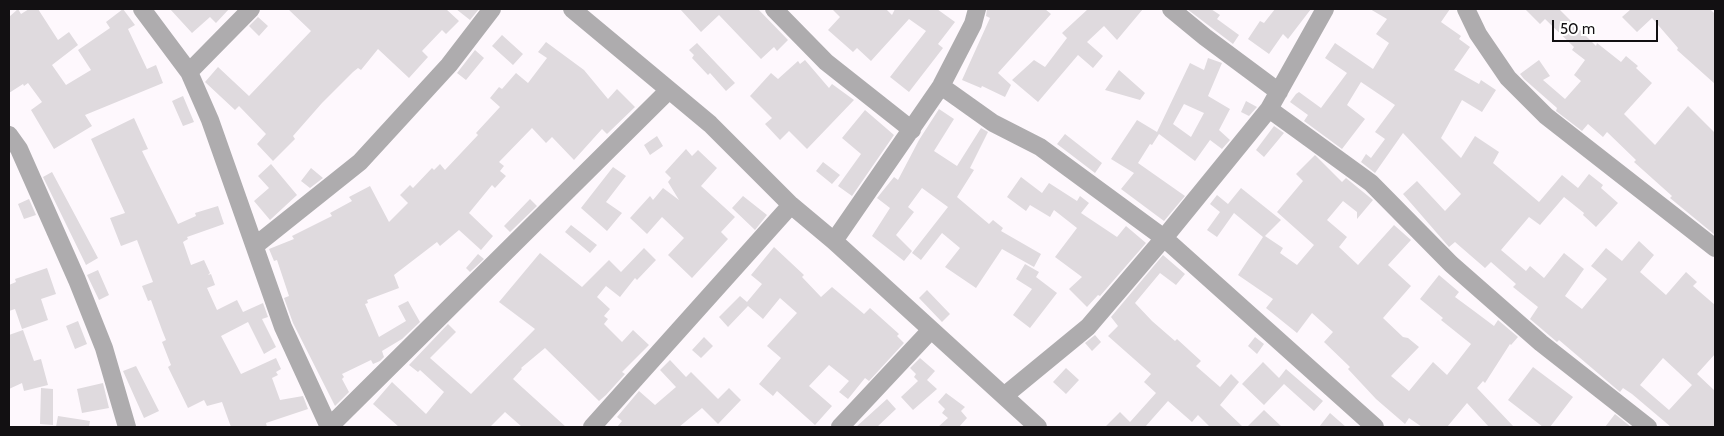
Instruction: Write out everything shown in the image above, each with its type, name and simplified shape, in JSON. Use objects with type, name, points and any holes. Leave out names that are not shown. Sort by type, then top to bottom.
[{"type":"street","points":[[142,9],[189,72],[210,120],[256,245],[283,327],[329,427],[669,90]]},
{"type":"street","points":[[189,72],[251,9]]},
{"type":"street","points":[[256,245],[360,162],[449,65],[492,9]]},
{"type":"street","points":[[774,9],[826,62],[912,130]]},
{"type":"street","points":[[834,241],[941,86],[973,24],[977,9]]},
{"type":"street","points":[[1171,9],[1278,92]]},
{"type":"street","points":[[1004,396],[1088,326],[1164,238],[1270,109],[1325,9]]},
{"type":"street","points":[[1466,9],[1478,34],[1508,78],[1546,116],[1715,248]]},
{"type":"street","points":[[581,11],[710,124],[791,205],[834,241],[930,331],[1038,427]]},
{"type":"street","points":[[941,86],[993,123],[1040,147],[1164,238],[1375,427]]},
{"type":"street","points":[[1270,109],[1371,183],[1451,264],[1541,343],[1648,427]]},
{"type":"street","points":[[9,135],[19,149],[78,280],[104,348],[127,427]]},
{"type":"street","points":[[592,427],[791,205]]},
{"type":"street","points":[[840,427],[930,331]]},
{"type":"building","points":[[18,9],[21,14],[29,9],[38,9],[58,40],[69,32],[78,45],[52,65],[66,85],[91,70],[78,50],[110,28],[106,22],[123,9],[135,25],[128,29],[147,69],[156,65],[163,83],[85,115],[92,126],[54,149],[31,110],[42,102],[28,83],[9,93],[9,17]]},
{"type":"building","points":[[170,9],[229,9],[216,23],[210,17],[192,33]]},
{"type":"building","points":[[288,9],[446,9],[459,21],[446,34],[442,30],[422,51],[428,57],[409,78],[378,49],[361,70],[358,68],[353,72],[322,103],[293,136],[295,139],[273,161],[257,144],[266,134],[239,106],[235,110],[205,82],[218,67],[249,96],[311,31]]},
{"type":"building","points":[[456,9],[479,9],[470,20]]},
{"type":"building","points":[[680,9],[758,9],[788,40],[777,51],[774,47],[761,59],[719,15],[701,32]]},
{"type":"building","points":[[832,9],[886,9],[892,15],[895,9],[937,9],[955,22],[938,44],[943,48],[909,92],[890,77],[926,31],[909,19],[871,61],[857,48],[853,52],[828,30],[840,17]]},
{"type":"building","points":[[987,9],[1045,9],[1051,14],[998,73],[1011,85],[1005,97],[982,86],[981,88],[962,80],[990,18],[986,16]]},
{"type":"building","points":[[1088,9],[1143,9],[1117,40],[1104,26],[1087,42],[1103,56],[1093,68],[1078,55],[1038,102],[1012,80],[1034,60],[1045,67],[1067,38],[1062,33]]},
{"type":"building","points":[[1187,9],[1211,9],[1220,15],[1217,19],[1239,35],[1233,44]]},
{"type":"building","points":[[1275,9],[1311,9],[1288,39],[1283,34],[1269,54],[1248,39],[1260,21],[1264,23]]},
{"type":"building","points":[[1370,9],[1450,9],[1441,22],[1461,36],[1459,39],[1470,47],[1454,70],[1479,84],[1481,80],[1496,90],[1482,112],[1462,100],[1441,138],[1461,158],[1475,136],[1499,152],[1493,163],[1539,202],[1562,175],[1578,188],[1589,174],[1603,185],[1601,188],[1618,203],[1596,227],[1583,215],[1584,213],[1564,197],[1540,225],[1529,217],[1501,250],[1526,271],[1530,266],[1544,278],[1564,253],[1584,269],[1565,296],[1582,309],[1607,279],[1591,266],[1606,248],[1622,261],[1639,241],[1654,255],[1640,272],[1666,295],[1686,272],[1697,282],[1693,286],[1715,305],[1715,354],[1697,374],[1715,391],[1715,427],[1671,427],[1632,394],[1623,388],[1620,392],[1559,340],[1557,342],[1530,319],[1538,307],[1513,287],[1516,284],[1491,262],[1485,268],[1455,242],[1449,247],[1403,194],[1417,181],[1445,211],[1461,194],[1403,133],[1375,173],[1361,162],[1366,154],[1371,158],[1385,139],[1375,132],[1395,105],[1361,82],[1347,105],[1365,119],[1342,149],[1304,121],[1308,115],[1290,102],[1296,94],[1299,92],[1321,108],[1347,73],[1325,58],[1335,43],[1373,69],[1389,43],[1376,34],[1387,19]],"holes":[[[1663,358],[1692,385],[1669,410],[1640,385]]]},
{"type":"building","points":[[1525,9],[1559,9],[1596,46],[1597,43],[1621,62],[1626,56],[1638,66],[1636,68],[1652,83],[1624,114],[1655,145],[1688,106],[1715,133],[1715,235],[1670,198],[1672,196],[1634,162],[1636,160],[1607,132],[1603,137],[1588,124],[1582,131],[1556,111],[1557,108],[1524,79],[1520,74],[1539,60],[1550,76],[1543,80],[1565,99],[1581,81],[1574,75],[1585,60],[1572,50],[1574,47],[1545,19],[1540,24]]},
{"type":"building","points":[[1631,9],[1710,9],[1715,14],[1715,84],[1677,50],[1678,48],[1652,18],[1637,32],[1622,17]]},
{"type":"building","points":[[258,17],[268,26],[259,36],[249,26]]},
{"type":"building","points":[[502,35],[523,54],[513,65],[492,46]]},
{"type":"building","points":[[546,42],[584,70],[608,99],[617,89],[635,107],[607,134],[602,129],[574,160],[552,137],[546,143],[532,128],[499,162],[504,166],[500,171],[506,176],[495,188],[492,185],[469,213],[493,236],[481,250],[459,230],[440,246],[437,242],[394,275],[399,288],[367,300],[368,303],[365,304],[379,337],[406,321],[398,306],[408,301],[420,322],[402,339],[382,351],[384,357],[380,361],[373,364],[371,360],[342,374],[344,377],[342,379],[349,392],[335,406],[293,323],[284,298],[289,296],[277,260],[274,261],[269,249],[294,239],[292,236],[332,216],[330,213],[352,201],[349,197],[370,186],[389,222],[408,203],[400,195],[410,185],[413,188],[432,168],[434,170],[440,164],[445,170],[478,135],[476,133],[500,107],[490,98],[499,87],[502,89],[516,73],[528,83],[547,58],[538,52]]},
{"type":"building","points":[[697,43],[735,83],[726,91],[710,73],[708,75],[692,58],[694,55],[689,50]]},
{"type":"building","points":[[475,50],[484,58],[466,80],[457,73]]},
{"type":"building","points":[[1208,58],[1222,63],[1208,96],[1230,109],[1219,130],[1230,140],[1222,149],[1210,140],[1195,161],[1159,134],[1152,145],[1150,144],[1138,163],[1185,196],[1164,221],[1121,189],[1134,173],[1111,159],[1137,120],[1157,132],[1190,63],[1204,70]],"holes":[[[1184,104],[1204,113],[1191,137],[1173,124]]]},
{"type":"building","points":[[805,60],[829,88],[832,84],[854,100],[807,149],[789,131],[780,140],[765,124],[772,118],[750,96],[771,73],[778,79],[798,61],[800,64]]},
{"type":"building","points":[[1119,70],[1145,93],[1140,100],[1105,90]]},
{"type":"building","points":[[183,96],[194,122],[183,126],[172,101]]},
{"type":"building","points":[[1246,101],[1257,107],[1249,116],[1241,112]]},
{"type":"building","points":[[939,109],[954,119],[934,151],[957,166],[981,128],[988,132],[970,168],[974,170],[957,197],[989,224],[993,220],[1003,228],[1001,231],[1041,254],[1034,267],[1002,249],[976,288],[945,267],[960,248],[942,233],[921,260],[912,253],[948,207],[922,188],[908,207],[914,212],[896,235],[912,251],[904,261],[872,236],[890,208],[877,198],[894,177],[898,180],[919,140]]},
{"type":"building","points":[[865,110],[894,135],[852,196],[838,186],[861,154],[842,138]]},
{"type":"building","points":[[134,118],[148,149],[142,151],[178,224],[196,216],[195,213],[218,206],[224,224],[187,237],[188,239],[183,242],[191,265],[204,260],[210,273],[208,275],[211,274],[215,285],[207,288],[217,310],[237,300],[243,312],[263,303],[268,317],[262,319],[276,347],[264,354],[248,322],[221,336],[241,374],[276,358],[281,369],[276,372],[278,375],[272,378],[280,400],[303,396],[308,409],[266,423],[267,427],[231,427],[222,402],[207,406],[204,400],[188,408],[168,367],[171,365],[162,342],[166,340],[151,300],[148,301],[142,286],[153,282],[137,240],[121,246],[110,218],[125,213],[91,139]]},
{"type":"building","points":[[1274,126],[1284,133],[1264,157],[1256,150]]},
{"type":"building","points":[[1065,134],[1102,163],[1095,173],[1057,144]]},
{"type":"building","points":[[657,136],[663,146],[650,155],[644,145]]},
{"type":"building","points":[[686,149],[692,156],[698,150],[717,168],[701,186],[735,217],[721,232],[728,239],[692,278],[668,255],[684,238],[662,217],[647,234],[630,218],[650,196],[653,200],[663,188],[679,200],[668,182],[671,178],[665,172]]},
{"type":"building","points":[[1315,155],[1342,182],[1346,178],[1373,200],[1357,219],[1357,212],[1343,201],[1327,220],[1347,237],[1339,247],[1358,265],[1394,225],[1411,240],[1388,265],[1411,286],[1383,318],[1403,337],[1408,338],[1419,347],[1391,376],[1409,391],[1433,362],[1447,375],[1471,344],[1441,320],[1443,318],[1420,299],[1439,275],[1459,292],[1455,297],[1494,326],[1498,320],[1518,337],[1510,344],[1485,383],[1483,381],[1477,388],[1514,427],[1489,427],[1467,403],[1447,427],[1422,427],[1409,418],[1405,424],[1376,399],[1348,369],[1350,367],[1324,342],[1333,332],[1312,313],[1297,333],[1266,308],[1273,299],[1238,275],[1263,237],[1234,213],[1217,237],[1207,230],[1220,212],[1210,204],[1217,195],[1228,204],[1241,188],[1281,220],[1265,236],[1283,248],[1280,253],[1297,265],[1314,245],[1277,212],[1303,181],[1296,174]]},
{"type":"building","points":[[823,162],[840,175],[832,184],[816,171]]},
{"type":"building","points":[[271,164],[297,195],[270,220],[254,201],[269,188],[258,176]]},
{"type":"building","points":[[613,167],[626,176],[606,202],[622,213],[607,231],[581,208]]},
{"type":"building","points":[[311,168],[323,178],[310,188],[301,181]]},
{"type":"building","points":[[52,172],[98,258],[86,265],[43,177]]},
{"type":"building","points":[[1021,177],[1042,193],[1049,183],[1077,201],[1080,196],[1089,203],[1081,213],[1117,237],[1126,226],[1146,243],[1100,296],[1098,295],[1087,307],[1069,289],[1082,277],[1055,257],[1077,228],[1054,210],[1050,217],[1030,205],[1026,211],[1007,197]]},
{"type":"building","points":[[743,196],[767,215],[755,230],[732,208]]},
{"type":"building","points":[[29,199],[36,215],[24,219],[18,204]]},
{"type":"building","points":[[530,199],[537,206],[510,232],[504,226]]},
{"type":"building","points":[[571,225],[597,245],[590,253],[565,232]]},
{"type":"building","points":[[774,247],[804,275],[802,277],[821,297],[832,287],[864,314],[870,308],[899,334],[897,336],[904,343],[869,381],[865,378],[848,399],[839,392],[849,381],[829,365],[809,386],[832,406],[815,425],[777,391],[773,396],[759,384],[781,358],[767,346],[797,313],[780,298],[763,319],[748,306],[728,327],[719,317],[740,296],[747,302],[762,284],[751,275]]},
{"type":"building","points":[[644,248],[656,260],[637,280],[635,278],[620,297],[606,286],[597,297],[610,309],[604,316],[608,319],[604,324],[622,342],[633,330],[649,345],[622,372],[625,374],[606,395],[599,401],[545,348],[521,368],[513,379],[566,427],[522,427],[505,412],[490,427],[399,427],[373,404],[392,382],[426,414],[444,392],[420,370],[418,372],[409,365],[448,324],[456,332],[430,358],[471,394],[535,329],[499,302],[540,253],[582,287],[609,260],[621,272]]},
{"type":"building","points":[[478,254],[484,259],[470,272],[466,268]]},
{"type":"building","points":[[1163,255],[1185,274],[1176,285],[1160,273],[1135,303],[1152,321],[1175,341],[1177,339],[1201,361],[1196,366],[1220,387],[1231,374],[1239,382],[1220,405],[1243,427],[1210,427],[1198,415],[1192,422],[1168,401],[1145,427],[1105,427],[1120,412],[1130,422],[1156,393],[1144,382],[1151,374],[1108,336],[1118,326],[1111,317]]},
{"type":"building","points":[[1025,264],[1039,272],[1036,277],[1057,293],[1030,328],[1013,315],[1032,289],[1016,279]]},
{"type":"building","points":[[47,268],[56,294],[41,299],[48,320],[22,329],[15,309],[9,311],[9,285],[16,282],[15,279]]},
{"type":"building","points":[[98,270],[109,295],[99,300],[87,275]]},
{"type":"building","points":[[927,290],[950,314],[942,322],[919,298]]},
{"type":"building","points":[[78,321],[87,344],[75,349],[66,326]]},
{"type":"building","points":[[23,330],[34,361],[41,359],[48,385],[24,391],[22,383],[9,389],[9,335]]},
{"type":"building","points":[[1095,335],[1101,342],[1092,351],[1085,343]]},
{"type":"building","points":[[704,337],[713,346],[701,358],[692,350]]},
{"type":"building","points":[[1255,337],[1264,344],[1257,354],[1248,346]]},
{"type":"building","points":[[920,358],[935,371],[927,380],[937,389],[913,410],[901,397],[918,381],[914,377],[916,374],[910,368]]},
{"type":"building","points":[[670,360],[686,377],[691,372],[718,399],[729,388],[741,400],[718,424],[702,408],[679,427],[617,427],[622,421],[617,417],[639,391],[655,405],[676,387],[660,370]]},
{"type":"building","points":[[1263,362],[1279,378],[1286,369],[1323,401],[1314,411],[1284,384],[1264,405],[1242,384]]},
{"type":"building","points":[[136,366],[159,411],[144,418],[123,371]]},
{"type":"building","points":[[1533,367],[1573,397],[1550,427],[1543,427],[1508,400]]},
{"type":"building","points":[[1066,368],[1079,380],[1066,394],[1053,382]]},
{"type":"building","points":[[103,383],[109,408],[82,413],[77,389]]},
{"type":"building","points":[[41,388],[53,389],[53,425],[40,424]]},
{"type":"building","points":[[946,393],[965,407],[961,411],[967,418],[959,427],[938,427],[948,418],[942,413],[945,409],[938,402]]},
{"type":"building","points":[[887,399],[896,409],[877,427],[856,427]]},
{"type":"building","points":[[1264,410],[1282,427],[1247,427]]},
{"type":"building","points":[[1330,413],[1346,427],[1319,427]]},
{"type":"building","points":[[1615,414],[1631,427],[1605,427]]},
{"type":"building","points":[[58,416],[90,421],[89,427],[56,427]]}]
